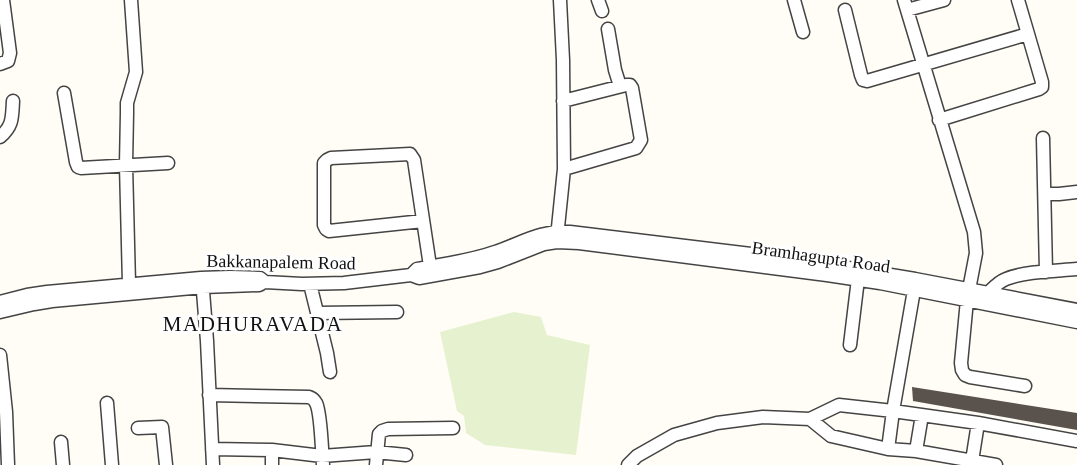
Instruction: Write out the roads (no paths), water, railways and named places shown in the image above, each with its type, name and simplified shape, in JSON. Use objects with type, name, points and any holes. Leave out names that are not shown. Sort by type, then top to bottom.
[{"type":"street","points":[[0,64],[8,61],[10,53],[3,0]]},
{"type":"street","points":[[129,284],[127,103],[136,72],[131,0]]},
{"type":"street","points":[[411,275],[417,269],[495,252],[540,234],[557,236],[564,169],[560,0]]},
{"type":"street","points":[[794,0],[803,32]]},
{"type":"street","points":[[944,0],[906,5],[974,232],[976,253],[968,295],[962,370],[964,375],[1025,386]]},
{"type":"street","points":[[939,120],[1042,87],[1018,0]]},
{"type":"street","points":[[845,10],[863,80],[867,81],[1028,34]]},
{"type":"street","points":[[608,29],[620,86]]},
{"type":"street","points":[[563,101],[620,86],[630,86],[641,140],[636,148],[564,169]]},
{"type":"street","points":[[64,93],[78,166],[81,168],[168,163]]},
{"type":"street","points":[[0,137],[8,130],[12,122],[13,101]]},
{"type":"street","points":[[1043,138],[1046,272]]},
{"type":"street","points":[[423,221],[329,231],[324,225],[324,164],[332,158],[410,154],[414,160],[430,266]]},
{"type":"street","points":[[1045,194],[1077,192]]},
{"type":"street","name":"Bramhagupta Road","points":[[557,236],[800,260],[915,279],[968,295],[1077,322]]},
{"type":"street","name":"Bramhagupta Road","points":[[557,236],[621,248],[858,279],[914,290],[968,295],[987,294],[1077,310]]},
{"type":"street","name":"Bakkanapalem Road","points":[[0,302],[27,295],[129,284],[202,283],[230,277],[260,278],[265,282],[310,284],[344,283],[411,275],[419,278],[498,262],[544,244],[557,236]]},
{"type":"street","points":[[987,294],[999,283],[1018,275],[1077,269]]},
{"type":"street","points":[[850,345],[858,279]]},
{"type":"street","points":[[0,312],[52,301],[202,283],[213,465]]},
{"type":"street","points":[[310,284],[330,372]]},
{"type":"street","points":[[888,449],[914,290]]},
{"type":"street","points":[[318,313],[397,312]]},
{"type":"street","points":[[0,355],[6,412],[8,465]]},
{"type":"street","points":[[209,395],[309,397],[315,402],[318,411],[323,460]]},
{"type":"street","points":[[107,403],[112,465]]},
{"type":"street","points":[[628,465],[637,456],[674,435],[717,423],[763,417],[810,419],[839,405],[978,423],[1077,441]]},
{"type":"street","points":[[916,451],[922,415]]},
{"type":"street","points":[[810,419],[831,436],[888,449],[916,451],[996,465]]},
{"type":"street","points":[[972,461],[978,423]]},
{"type":"street","points":[[138,428],[162,427],[166,465]]},
{"type":"street","points":[[376,459],[379,434],[382,431],[453,428]]},
{"type":"street","points":[[61,442],[63,465]]},
{"type":"street","points":[[212,449],[272,450],[323,460],[376,459],[406,454]]},
{"type":"street","points":[[272,450],[272,465]]},
{"type":"district","name":"MADHURAVADA","points":[[253,324]]}]
